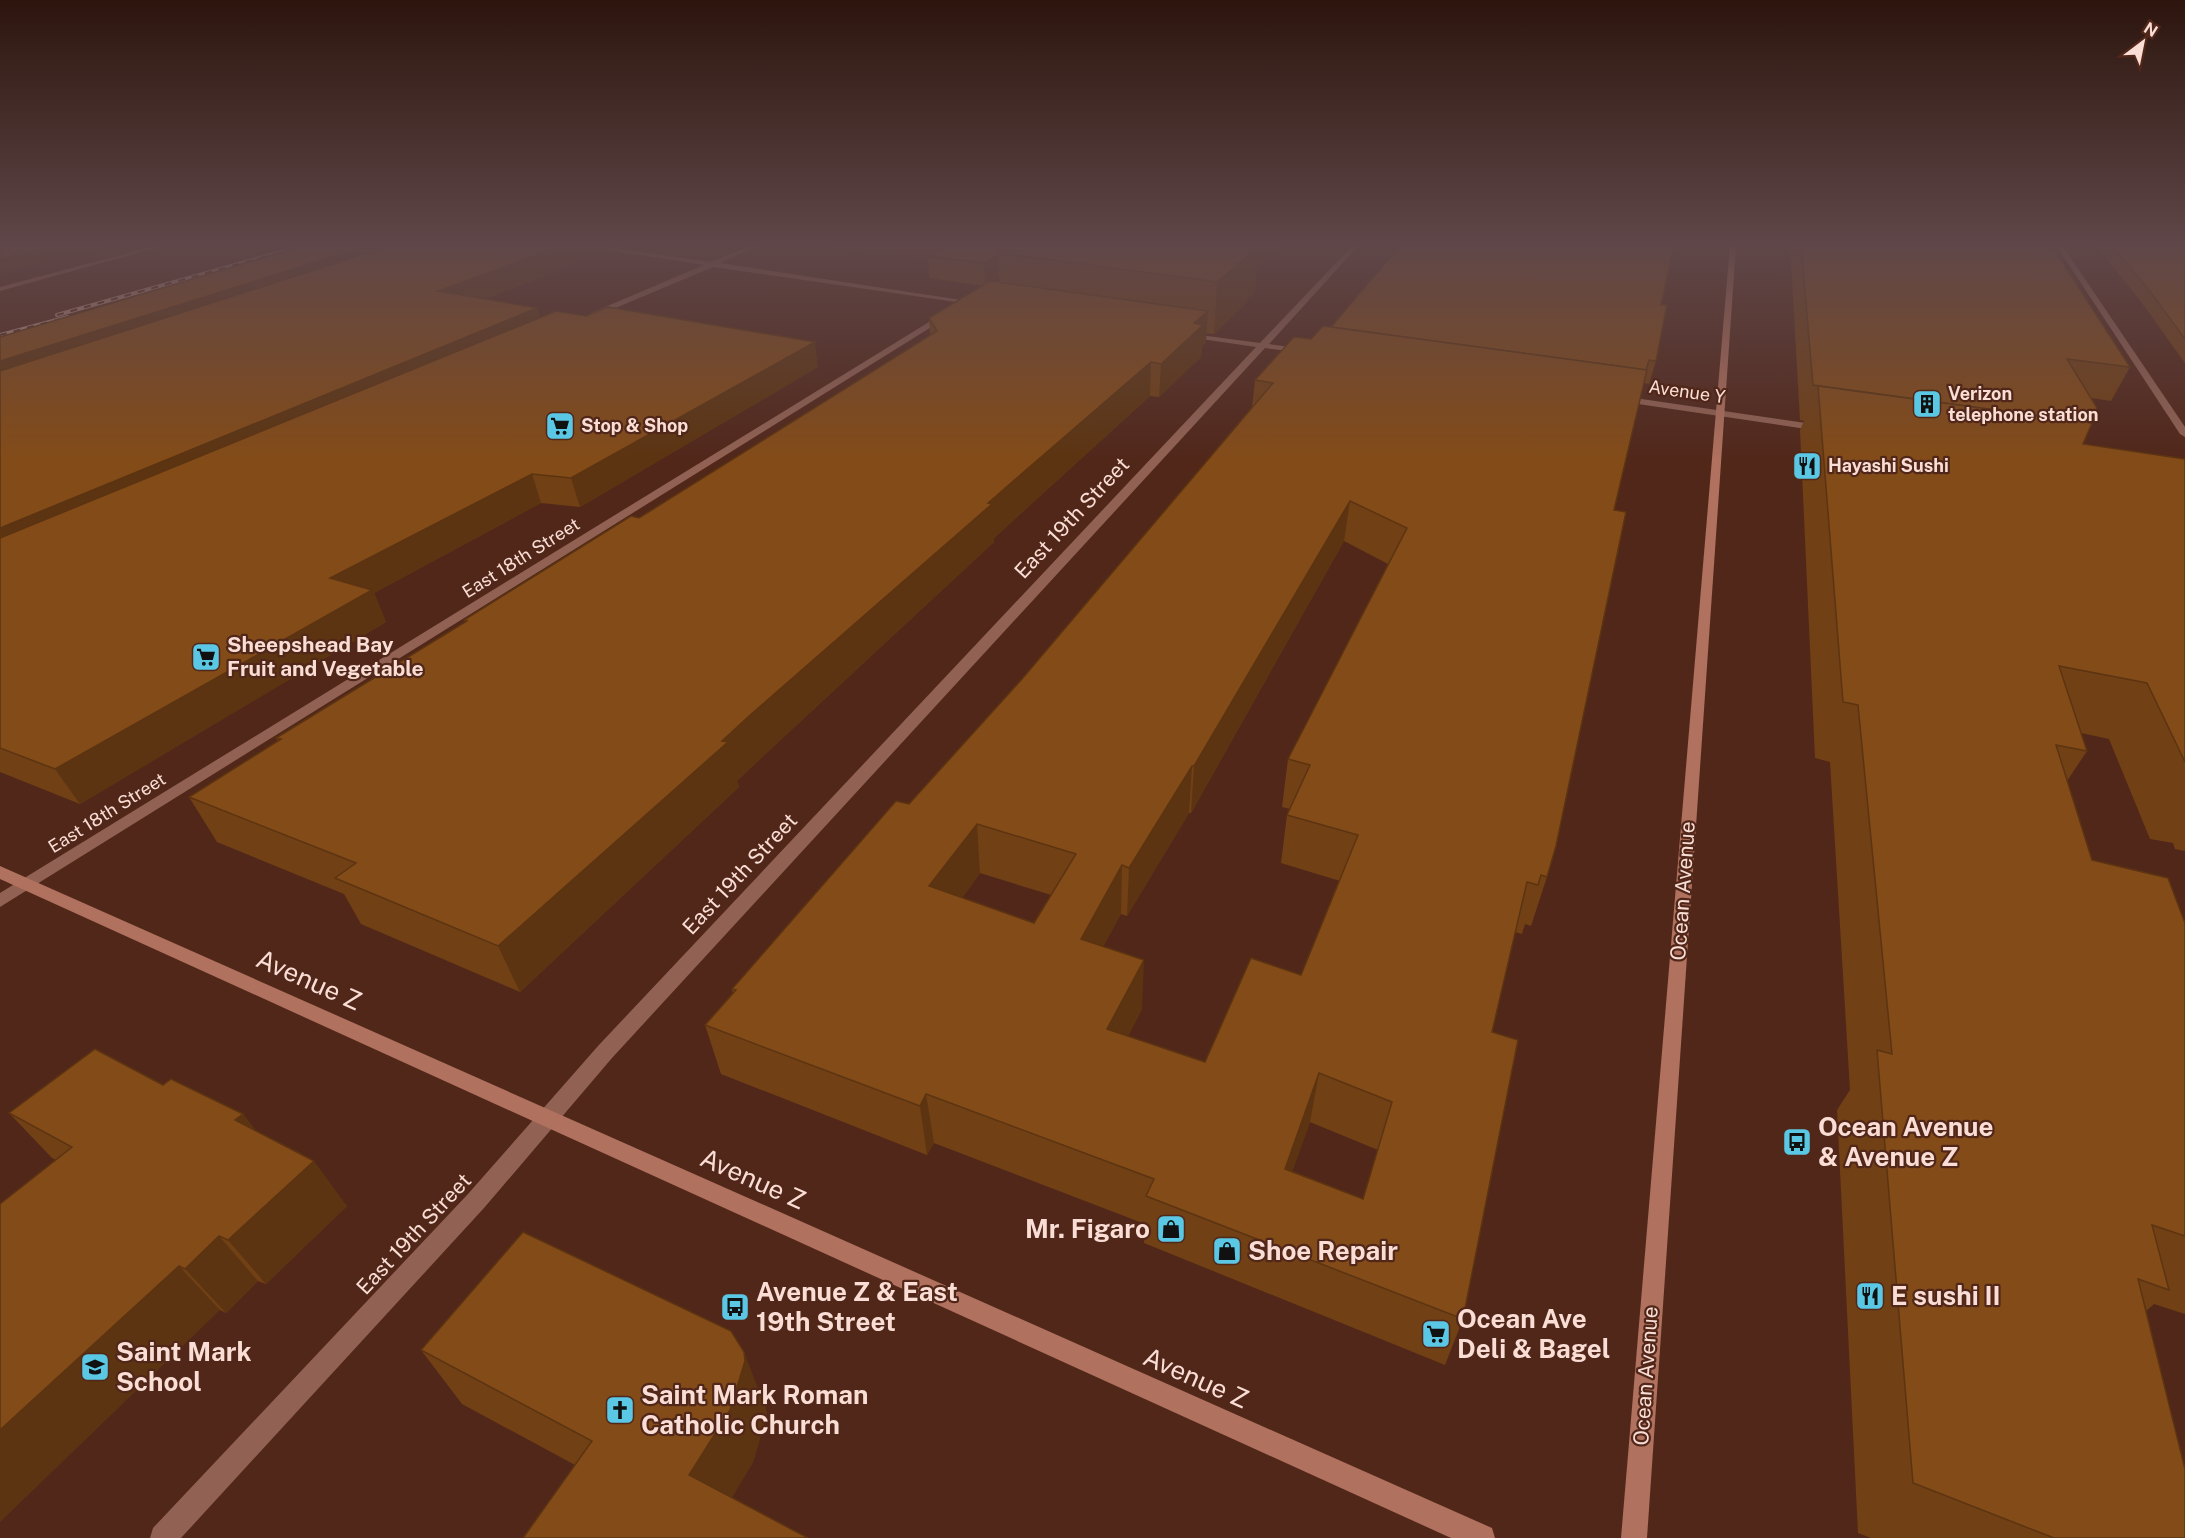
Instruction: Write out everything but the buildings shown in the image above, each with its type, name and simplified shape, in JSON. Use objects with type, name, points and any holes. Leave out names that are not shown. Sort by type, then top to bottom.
[{"type":"main road","name":"Ocean Avenue","points":[[1634,1538],[1728,317]]},
{"type":"main road","name":"Avenue Z","points":[[0,872],[1482,1538]]},
{"type":"street","points":[[585,319],[590,317]]},
{"type":"street","name":"East 18th Street","points":[[0,901],[944,317]]},
{"type":"street","name":"East 19th Street","points":[[163,1538],[476,1201],[605,1052],[1289,317]]},
{"type":"street","points":[[2107,317],[2185,434]]},
{"type":"street","points":[[1172,332],[1315,354]]},
{"type":"street","name":"Avenue Y","points":[[1607,397],[1834,430]]},
{"type":"railway","points":[[0,335],[68,317]]},
{"type":"place","name":"Verizon telephone station","points":[[1927,404]]},
{"type":"place","name":"Stop & Shop","points":[[560,426]]},
{"type":"place","name":"Hayashi Sushi","points":[[1807,466]]},
{"type":"place","name":"Sheepshead Bay Fruit and Vegetable","points":[[206,657]]},
{"type":"place","name":"Ocean Avenue & Avenue Z","points":[[1797,1142]]},
{"type":"place","name":"Mr. Figaro","points":[[1171,1229]]},
{"type":"place","name":"Shoe Repair","points":[[1227,1251]]},
{"type":"place","name":"E sushi II","points":[[1870,1296]]},
{"type":"place","name":"Avenue Z & East 19th Street","points":[[735,1307]]},
{"type":"place","name":"Ocean Ave Deli & Bagel","points":[[1436,1334]]},
{"type":"place","name":"Saint Mark School","points":[[95,1367]]},
{"type":"place","name":"Saint Mark Roman Catholic Church","points":[[620,1410]]}]
